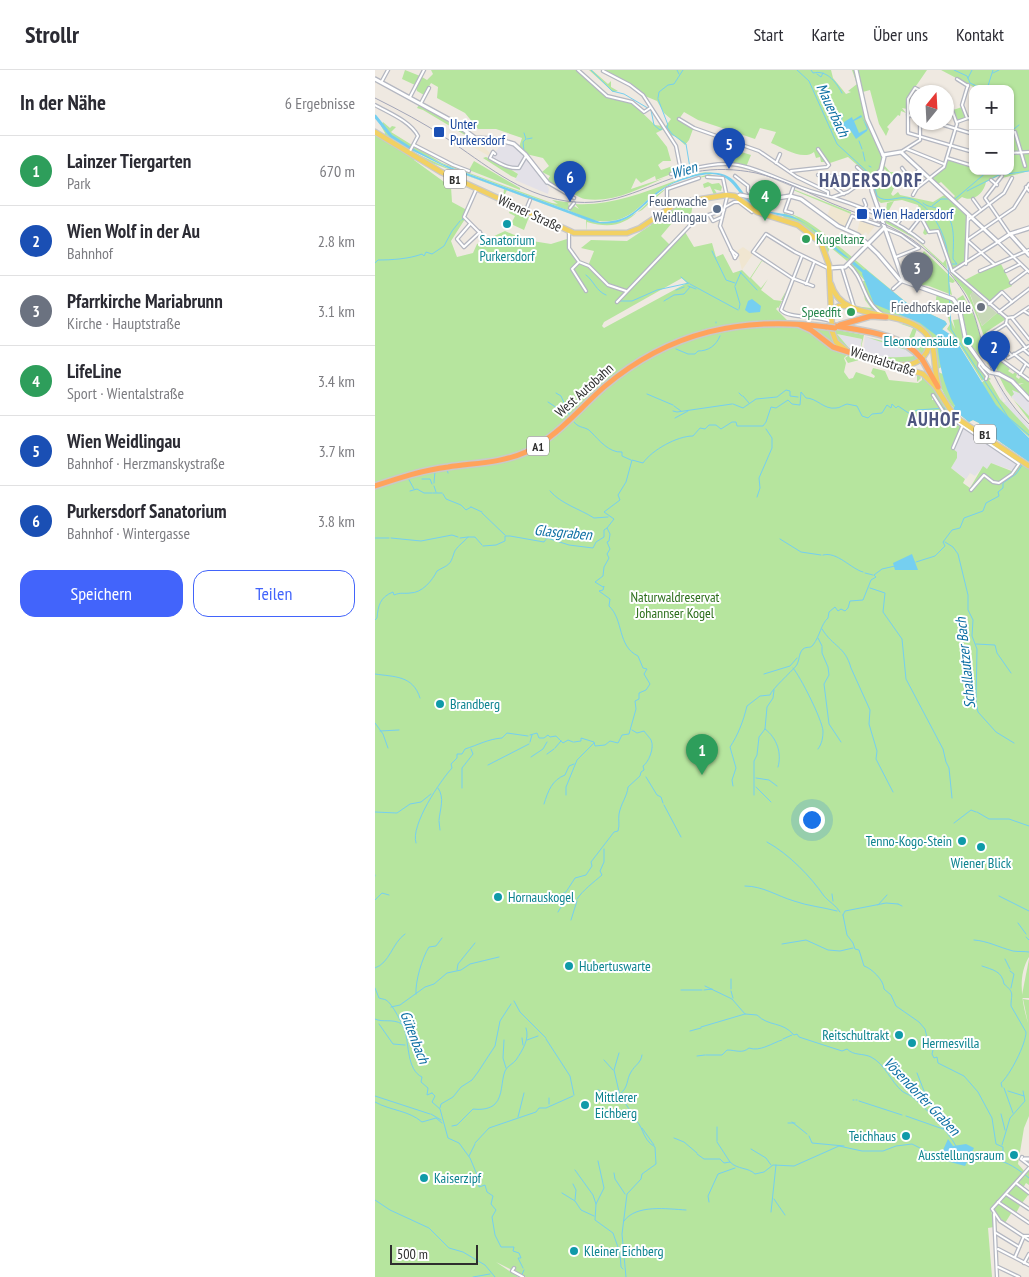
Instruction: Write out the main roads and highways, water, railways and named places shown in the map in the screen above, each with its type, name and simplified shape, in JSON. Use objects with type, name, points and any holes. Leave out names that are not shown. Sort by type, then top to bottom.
[{"type":"highway","points":[[830,323],[850,324],[871,316],[884,315]]},
{"type":"highway","name":"West Autobahn","points":[[375,485],[429,468],[494,459],[522,451],[551,435],[601,387],[630,364],[655,350],[689,335],[747,322],[781,320],[830,323],[897,343],[912,350],[921,359],[937,387]]},
{"type":"highway","points":[[793,323],[811,330],[833,347],[861,356]]},
{"type":"highway","name":"West Autobahn","points":[[375,485],[430,470],[494,461],[523,453],[552,437],[618,376],[644,358],[681,340],[735,326],[830,323]]},
{"type":"main road","points":[[856,70],[867,119],[883,155],[882,169],[872,178],[873,192],[902,281]]},
{"type":"main road","points":[[375,79],[452,121],[475,138],[497,139],[510,143],[526,156],[547,182]]},
{"type":"main road","name":"Wiener Straße","points":[[375,131],[409,152],[476,188],[569,231],[586,234],[618,234],[634,231],[671,206],[686,200],[727,195],[739,196]]},
{"type":"main road","points":[[883,155],[901,152],[973,216],[998,242],[1010,234],[1029,228]]},
{"type":"main road","points":[[739,196],[752,196],[769,200],[790,196],[804,201],[846,230],[857,235],[902,281],[949,296],[959,305],[966,342],[980,362],[990,372],[999,374],[1012,381],[1029,399]]},
{"type":"main road","name":"Wientalstraße","points":[[739,196],[755,211],[788,221],[808,231],[821,243],[829,262],[830,323],[837,343],[861,356],[921,373],[937,387],[949,406],[961,418],[1026,463]]},
{"type":"main road","points":[[829,268],[842,268],[884,228]]},
{"type":"main road","points":[[1010,234],[1029,255]]},
{"type":"main road","name":"Wientalstraße","points":[[829,278],[836,297],[852,306]]},
{"type":"main road","points":[[830,323],[835,307],[852,306],[914,325],[926,333],[929,347],[923,358],[911,365],[890,364]]},
{"type":"main road","name":"Wientalstraße","points":[[926,333],[932,345],[937,387],[950,414],[980,436],[1026,463]]},
{"type":"water","points":[[861,115],[868,128],[867,131],[856,139],[851,131],[841,131],[844,122],[852,117],[853,120]],"holes":[[[862,117],[867,129],[859,133],[854,121]]]},
{"type":"water","points":[[412,148],[442,164],[600,222],[612,221],[630,215],[656,193],[665,187],[682,179],[701,173],[720,174],[729,177],[736,183],[754,206],[800,220],[808,225],[815,230],[850,259],[839,253],[806,224],[755,208],[744,199],[726,178],[720,175],[701,175],[675,183],[665,188],[625,220],[605,224],[592,222],[450,169],[411,150]]},
{"type":"water","points":[[865,269],[907,303],[945,321],[947,324],[942,329],[954,337],[996,405],[1029,438],[1029,462],[983,430],[979,423],[973,420],[969,422],[953,409],[955,406],[947,390],[942,372],[937,336],[920,323],[874,304],[862,274]]},
{"type":"water","points":[[752,299],[761,306],[760,312],[749,313],[745,310],[748,301]]},
{"type":"water","points":[[912,554],[918,570],[895,570],[893,563]]},
{"type":"water","points":[[948,1139],[953,1146],[966,1144],[974,1148],[965,1166],[939,1159]]},
{"type":"waterway","points":[[420,80],[425,70]]},
{"type":"waterway","points":[[591,70],[612,91],[624,94],[651,110],[654,125],[660,130],[663,128]]},
{"type":"waterway","points":[[677,70],[679,74]]},
{"type":"waterway","points":[[658,98],[659,92],[668,85],[674,84],[683,70]]},
{"type":"waterway","name":"Mauerbach","points":[[797,70],[809,81],[837,144],[872,176],[877,196],[888,200],[907,198],[915,201],[930,212],[941,230],[948,257]]},
{"type":"waterway","points":[[811,70],[813,73],[818,72],[830,77],[842,93]]},
{"type":"waterway","points":[[954,70],[967,76],[970,83],[974,85]]},
{"type":"waterway","points":[[968,78],[972,70]]},
{"type":"waterway","points":[[988,85],[993,70]]},
{"type":"waterway","points":[[993,73],[999,70]]},
{"type":"waterway","points":[[817,74],[821,77],[823,73]]},
{"type":"waterway","points":[[658,99],[668,125],[667,127]]},
{"type":"waterway","points":[[838,129],[843,115]]},
{"type":"waterway","name":"Wien","points":[[375,116],[391,136],[413,150]]},
{"type":"waterway","points":[[1013,130],[1019,125]]},
{"type":"waterway","points":[[664,127],[667,127],[672,134],[686,144],[690,168]]},
{"type":"waterway","points":[[832,129],[840,129]]},
{"type":"waterway","points":[[524,133],[526,139],[523,142],[524,151]]},
{"type":"waterway","points":[[527,139],[532,138]]},
{"type":"waterway","points":[[859,141],[862,149]]},
{"type":"waterway","points":[[863,152],[865,161]]},
{"type":"waterway","points":[[967,191],[999,175],[1029,171]]},
{"type":"waterway","points":[[673,176],[683,172]]},
{"type":"waterway","points":[[955,199],[983,175]]},
{"type":"waterway","points":[[932,206],[941,199],[951,199]]},
{"type":"waterway","points":[[923,203],[941,210],[950,219],[953,232],[953,259],[957,264],[952,264]]},
{"type":"waterway","points":[[462,220],[467,212]]},
{"type":"waterway","points":[[375,263],[378,260],[406,258],[422,254],[424,256],[426,252],[432,254],[444,246],[460,221]]},
{"type":"waterway","points":[[712,251],[726,280],[735,283]]},
{"type":"waterway","name":"Wien","points":[[851,261],[865,273]]},
{"type":"waterway","name":"Mauerbach","points":[[948,264],[951,329],[1008,417],[1029,435]]},
{"type":"waterway","points":[[740,272],[757,290]]},
{"type":"waterway","points":[[735,286],[741,272]]},
{"type":"waterway","points":[[586,275],[606,295]]},
{"type":"waterway","points":[[681,277],[688,283]]},
{"type":"waterway","points":[[620,301],[632,301],[657,290],[689,283]]},
{"type":"waterway","points":[[690,284],[738,310]]},
{"type":"waterway","points":[[688,286],[696,289]]},
{"type":"waterway","points":[[676,290],[684,287]]},
{"type":"waterway","points":[[664,301],[674,295],[684,294],[690,287]]},
{"type":"waterway","points":[[735,287],[740,304],[739,309]]},
{"type":"waterway","points":[[676,349],[688,354],[695,354],[698,351],[711,347],[720,336]]},
{"type":"waterway","points":[[733,404],[743,408],[756,399],[777,397],[786,390],[790,391],[790,396],[798,397]]},
{"type":"waterway","points":[[574,742],[581,741],[581,738],[594,742],[595,746],[605,745],[610,741],[618,743],[622,735],[629,734],[636,709],[635,701],[639,699],[639,693],[646,690],[650,684],[644,674],[647,669],[643,668],[638,656],[631,652],[627,646],[617,618],[609,606],[610,599],[599,591],[603,590],[604,586],[595,582],[603,576],[604,567],[609,558],[607,554],[610,549],[607,542],[609,541],[610,534],[607,528],[614,519],[604,512],[620,500],[618,495],[626,482],[632,460],[643,463],[652,453],[665,445],[680,438],[693,436],[700,428],[705,429],[709,425],[716,425],[721,429],[732,422],[736,422],[737,426],[763,426],[771,407],[776,408],[788,400],[792,404],[800,405],[801,392],[806,398],[828,407],[837,408],[847,404],[857,406],[862,416],[868,418],[872,414],[882,413],[887,405],[891,408],[892,404],[896,408],[898,406],[910,414],[917,410],[946,408]]},
{"type":"waterway","points":[[556,393],[561,396],[570,416]]},
{"type":"waterway","points":[[739,393],[742,396]]},
{"type":"waterway","points":[[647,394],[673,405]]},
{"type":"waterway","points":[[743,396],[749,403]]},
{"type":"waterway","points":[[548,402],[566,414]]},
{"type":"waterway","points":[[673,411],[732,404]]},
{"type":"waterway","points":[[674,406],[681,411]]},
{"type":"waterway","points":[[675,418],[688,411]]},
{"type":"waterway","points":[[574,422],[578,426],[589,430],[609,448],[622,452],[622,456],[631,460]]},
{"type":"waterway","points":[[757,497],[760,488],[759,478],[772,448],[772,438],[766,429]]},
{"type":"waterway","points":[[916,562],[935,556],[945,546],[943,542],[952,530],[960,528],[964,518],[983,511],[986,503],[999,496],[998,492],[1003,488],[1003,483],[1016,474],[1023,464]]},
{"type":"waterway","points":[[447,469],[448,473]]},
{"type":"waterway","points":[[434,483],[435,471]]},
{"type":"waterway","points":[[408,478],[414,489]]},
{"type":"waterway","points":[[422,479],[430,479],[432,484]]},
{"type":"waterway","points":[[434,486],[436,492]]},
{"type":"waterway","points":[[410,491],[417,489],[424,493],[432,493]]},
{"type":"waterway","points":[[550,491],[565,503],[594,518],[608,517]]},
{"type":"waterway","points":[[433,493],[442,493]]},
{"type":"waterway","points":[[443,494],[446,499],[461,505],[466,510],[471,507]]},
{"type":"waterway","points":[[471,507],[482,512]]},
{"type":"waterway","points":[[482,513],[505,535]]},
{"type":"waterway","name":"Glasgraben","points":[[483,546],[496,545],[505,541],[505,536],[510,536],[544,542],[547,538],[569,545],[593,548],[596,542],[604,537],[604,530],[607,528]]},
{"type":"waterway","points":[[391,538],[421,541],[452,535],[458,537]]},
{"type":"waterway","name":"Glasgraben","points":[[460,538],[468,537]]},
{"type":"waterway","name":"Glasgraben","points":[[375,620],[380,602],[385,596],[393,592],[394,595],[422,589],[437,571],[450,563],[456,549],[468,537],[475,537],[482,545]]},
{"type":"waterway","points":[[375,538],[389,538]]},
{"type":"waterway","points":[[780,539],[801,552],[821,555]]},
{"type":"waterway","name":"Schallautzer Bach","points":[[945,542],[953,547],[958,554],[968,595],[968,610],[973,620],[972,636],[977,649],[976,702],[978,712],[996,732],[1014,743]]},
{"type":"waterway","points":[[823,555],[828,554],[839,558],[863,572]]},
{"type":"waterway","points":[[733,786],[732,780],[736,768],[730,747],[740,728],[747,706],[760,696],[770,695],[796,666],[801,651],[812,646],[815,642],[828,618],[829,612],[835,607],[838,611],[841,609],[845,611],[850,601],[863,600],[871,580],[876,577],[874,575],[882,569],[895,566]]},
{"type":"waterway","points":[[865,573],[873,575]]},
{"type":"waterway","points":[[870,588],[885,593],[883,612],[902,639],[906,679],[943,749],[949,768],[952,798]]},
{"type":"waterway","points":[[822,629],[845,655],[870,710],[869,724],[877,751],[876,759],[893,792]]},
{"type":"waterway","points":[[818,638],[822,646]]},
{"type":"waterway","points":[[976,644],[995,645],[997,653],[1011,673]]},
{"type":"waterway","points":[[822,647],[829,675],[824,684],[829,724],[841,742]]},
{"type":"waterway","points":[[764,674],[790,666],[797,658]]},
{"type":"waterway","points":[[793,668],[801,680],[822,725],[822,738],[818,749]]},
{"type":"waterway","points":[[375,674],[402,678],[408,681],[417,690],[420,698]]},
{"type":"waterway","points":[[754,795],[754,761],[757,755],[759,737],[765,729],[767,707],[773,698],[774,690]]},
{"type":"waterway","points":[[375,723],[383,734],[388,748]]},
{"type":"waterway","points":[[765,729],[778,746],[778,767]]},
{"type":"waterway","points":[[380,731],[399,730]]},
{"type":"waterway","points":[[541,904],[551,903],[553,898],[566,892],[575,878],[586,875],[592,866],[591,862],[614,832],[618,831],[619,814],[628,787],[640,776],[644,770],[643,766],[649,759],[652,751],[651,740],[644,731],[637,733],[632,730]]},
{"type":"waterway","points":[[416,843],[415,835],[422,815],[434,792],[452,768],[451,764],[457,758],[457,754],[462,754],[465,749],[483,742],[502,738],[507,733],[528,736]]},
{"type":"waterway","points":[[530,735],[537,733],[539,738],[544,738],[548,735],[550,737],[556,736],[563,743],[568,740],[573,742]]},
{"type":"waterway","points":[[530,742],[532,735]]},
{"type":"waterway","points":[[555,748],[561,741]]},
{"type":"waterway","points":[[531,757],[543,749],[547,742]]},
{"type":"waterway","points":[[566,795],[566,787],[577,760],[594,743]]},
{"type":"waterway","points":[[488,765],[529,744]]},
{"type":"waterway","points":[[462,788],[462,768],[473,754],[471,749]]},
{"type":"waterway","points":[[547,754],[554,749]]},
{"type":"waterway","points":[[544,804],[549,790],[554,783],[565,775],[569,766],[574,764]]},
{"type":"waterway","points":[[646,777],[657,795],[661,797],[663,803]]},
{"type":"waterway","points":[[756,778],[769,780],[777,786]]},
{"type":"waterway","points":[[756,787],[771,802]]},
{"type":"waterway","points":[[438,788],[442,800],[439,820]]},
{"type":"waterway","points":[[375,812],[397,813],[410,804],[421,802],[431,794]]},
{"type":"waterway","points":[[664,805],[681,837]]},
{"type":"waterway","points":[[954,823],[971,810],[976,812]]},
{"type":"waterway","points":[[977,812],[989,819],[1009,819],[1029,826]]},
{"type":"waterway","points":[[439,821],[440,830]]},
{"type":"waterway","points":[[767,842],[799,866],[840,912]]},
{"type":"waterway","points":[[577,899],[585,889],[602,875],[600,871],[604,862],[604,849]]},
{"type":"waterway","points":[[745,886],[764,889],[799,903],[837,911]]},
{"type":"waterway","points":[[375,900],[382,893],[389,895]]},
{"type":"waterway","points":[[832,894],[833,901]]},
{"type":"waterway","points":[[878,905],[887,895]]},
{"type":"waterway","points":[[999,896],[1029,911]]},
{"type":"waterway","points":[[558,912],[564,902],[575,900]]},
{"type":"waterway","points":[[571,920],[577,901]]},
{"type":"waterway","points":[[843,915],[845,911],[886,903],[898,904]]},
{"type":"waterway","points":[[898,904],[902,906]]},
{"type":"waterway","points":[[843,915],[847,935],[855,949],[859,950],[864,966],[880,978],[884,989],[891,995],[896,1006],[919,1022],[925,1029],[934,1058],[937,1057],[938,1063],[964,1076],[978,1092],[992,1118],[996,1144],[1003,1147],[1003,1162]]},
{"type":"waterway","points":[[1018,923],[1026,934]]},
{"type":"waterway","points":[[375,968],[384,962],[397,942],[405,934]]},
{"type":"waterway","points":[[1026,937],[1029,940]]},
{"type":"waterway","points":[[416,994],[418,977],[426,952],[429,947],[436,946],[442,938]]},
{"type":"waterway","points":[[782,944],[806,940],[828,950],[840,951],[853,948]]},
{"type":"waterway","points":[[974,940],[1013,951],[1029,952]]},
{"type":"waterway","points":[[457,970],[458,964],[475,943]]},
{"type":"waterway","points":[[391,1007],[400,1005],[425,987],[434,984],[447,973],[461,970],[470,964],[499,957]]},
{"type":"waterway","points":[[1005,959],[1010,969]]},
{"type":"waterway","points":[[982,966],[1001,976],[1004,984],[1011,992],[1011,1006],[1026,1032],[1017,1059],[1001,1083],[1002,1087]]},
{"type":"waterway","points":[[1010,971],[1014,974],[1011,988]]},
{"type":"waterway","points":[[731,979],[731,989]]},
{"type":"waterway","name":"Vösendorfer Graben","points":[[705,986],[732,999],[745,1014],[757,1015],[766,1021],[785,1028],[794,1035],[797,1034],[799,1037],[842,1051],[847,1049],[853,1053],[876,1060],[898,1087],[916,1100],[935,1119],[956,1146]]},
{"type":"waterway","name":"Gütenbach","points":[[375,988],[379,998],[388,1002],[397,1014],[405,1031],[411,1063],[417,1074],[422,1077],[421,1082],[428,1088],[427,1095],[432,1093]]},
{"type":"waterway","points":[[704,990],[712,989]]},
{"type":"waterway","points":[[681,990],[702,990]]},
{"type":"waterway","name":"Vösendorfer Graben","points":[[731,991],[733,998]]},
{"type":"waterway","points":[[514,1001],[520,1012],[546,1038]]},
{"type":"waterway","points":[[440,1108],[441,1104],[453,1097],[478,1072],[495,1046],[500,1021],[511,1004]]},
{"type":"waterway","points":[[701,1027],[745,1014]]},
{"type":"waterway","points":[[375,1019],[395,1021],[402,1024]]},
{"type":"waterway","points":[[379,1024],[393,1044],[405,1045]]},
{"type":"waterway","points":[[452,1126],[457,1125],[473,1109],[488,1108],[498,1101],[505,1071],[516,1060],[525,1045],[526,1028]]},
{"type":"waterway","points":[[690,1031],[701,1028]]},
{"type":"waterway","points":[[783,1039],[792,1035]]},
{"type":"waterway","points":[[527,1040],[538,1036]]},
{"type":"waterway","points":[[522,1038],[523,1045]]},
{"type":"waterway","points":[[546,1039],[570,1076],[574,1095]]},
{"type":"waterway","points":[[504,1040],[503,1058],[506,1068]]},
{"type":"waterway","points":[[706,1055],[722,1055],[727,1050],[757,1049],[782,1040]]},
{"type":"waterway","points":[[619,1053],[614,1070],[620,1096],[632,1113],[632,1117],[639,1124],[647,1140],[655,1147],[656,1164],[642,1174],[641,1179],[627,1194],[622,1234],[626,1277]]},
{"type":"waterway","points":[[620,1094],[625,1089],[629,1075],[642,1055]]},
{"type":"waterway","points":[[697,1056],[705,1055]]},
{"type":"waterway","points":[[604,1060],[613,1070]]},
{"type":"waterway","points":[[917,1073],[926,1096],[923,1106]]},
{"type":"waterway","points":[[1004,1088],[1013,1113]]},
{"type":"waterway","points":[[598,1090],[619,1096]]},
{"type":"waterway","points":[[1008,1091],[1024,1096]]},
{"type":"waterway","points":[[1002,1145],[1010,1118],[1025,1101],[1023,1091]]},
{"type":"waterway","name":"Gütenbach","points":[[432,1093],[435,1096],[432,1102],[440,1109],[448,1138],[459,1143],[470,1158],[478,1177],[479,1187],[485,1185],[487,1192],[493,1196],[491,1204],[496,1210],[492,1217],[495,1235],[501,1247],[514,1247],[513,1251],[519,1253],[521,1258],[518,1258],[523,1268]]},
{"type":"waterway","points":[[518,1117],[524,1093]]},
{"type":"waterway","points":[[375,1096],[430,1114]]},
{"type":"waterway","points":[[475,1143],[489,1128],[536,1112],[539,1108],[546,1108],[573,1096]]},
{"type":"waterway","points":[[549,1098],[549,1104]]},
{"type":"waterway","points":[[859,1101],[902,1115]]},
{"type":"waterway","points":[[375,1102],[411,1115],[422,1122],[436,1118],[442,1123]]},
{"type":"waterway","points":[[431,1114],[441,1120]]},
{"type":"waterway","points":[[1001,1114],[1005,1130]]},
{"type":"waterway","points":[[906,1116],[943,1129]]},
{"type":"waterway","points":[[792,1122],[807,1134]]},
{"type":"waterway","points":[[788,1123],[795,1123]]},
{"type":"waterway","points":[[717,1127],[717,1141]]},
{"type":"waterway","points":[[642,1128],[654,1145]]},
{"type":"waterway","points":[[809,1136],[812,1143],[844,1146]]},
{"type":"waterway","points":[[674,1138],[684,1142],[697,1153]]},
{"type":"waterway","points":[[717,1142],[730,1162]]},
{"type":"waterway","points":[[469,1156],[475,1144]]},
{"type":"waterway","points":[[697,1154],[704,1159],[720,1159],[724,1163],[730,1162],[755,1174],[764,1172],[773,1165],[794,1166],[839,1146],[862,1151],[883,1151],[896,1146],[912,1144],[938,1157]]},
{"type":"waterway","points":[[751,1149],[766,1158],[771,1165]]},
{"type":"waterway","points":[[968,1157],[976,1160],[999,1160],[1013,1166],[1029,1178]]},
{"type":"waterway","points":[[596,1204],[604,1188],[598,1161]]},
{"type":"waterway","points":[[771,1212],[776,1165]]},
{"type":"waterway","points":[[709,1202],[708,1196],[718,1174],[735,1168]]},
{"type":"waterway","points":[[575,1170],[593,1195],[596,1204],[595,1220],[613,1233],[623,1269]]},
{"type":"waterway","points":[[614,1173],[615,1179],[625,1194]]},
{"type":"waterway","points":[[573,1184],[576,1190],[575,1200]]},
{"type":"waterway","points":[[562,1193],[575,1201],[581,1210],[594,1216]]},
{"type":"waterway","points":[[774,1199],[785,1215]]},
{"type":"waterway","points":[[375,1200],[390,1210],[429,1228],[449,1248],[463,1252],[485,1265],[495,1277]]},
{"type":"waterway","points":[[624,1221],[636,1212],[644,1210],[686,1210]]},
{"type":"waterway","name":"Gütenbach","points":[[521,1277],[524,1270]]},
{"type":"waterway","points":[[473,1277],[490,1274]]},
{"type":"railway","points":[[375,98],[429,127],[503,177],[533,192],[549,197],[566,201],[601,201],[617,198],[678,176],[695,172],[733,170],[756,173],[775,179],[890,227],[912,239],[929,253],[949,272],[960,286],[972,308],[986,356],[994,375],[1009,401],[1029,424]]},
{"type":"place","name":"Unter Purkersdorf","points":[[439,132]]},
{"type":"place","name":"Wien Weidlingau","points":[[729,169]]},
{"type":"place","name":"Purkersdorf Sanatorium","points":[[570,202]]},
{"type":"place","name":"Feuerwache Weidlingau","points":[[717,209]]},
{"type":"place","name":"Wien Hadersdorf","points":[[862,214]]},
{"type":"place","name":"LifeLine","points":[[765,221]]},
{"type":"place","name":"Sanatorium Purkersdorf","points":[[507,224]]},
{"type":"place","name":"Kugeltanz","points":[[806,239]]},
{"type":"place","name":"Pfarrkirche Mariabrunn","points":[[917,293]]},
{"type":"place","name":"Friedhofskapelle","points":[[981,307]]},
{"type":"place","name":"Speedfit","points":[[851,312]]},
{"type":"place","name":"Eleonorensäule","points":[[968,341]]},
{"type":"place","name":"Wien Wolf in der Au","points":[[994,372]]},
{"type":"place","name":"Brandberg","points":[[440,704]]},
{"type":"place","name":"Lainzer Tiergarten","points":[[702,775]]},
{"type":"place","name":"Tenno-Kogo-Stein","points":[[962,841]]},
{"type":"place","name":"Wiener Blick","points":[[981,847]]},
{"type":"place","name":"Hornauskogel","points":[[498,897]]},
{"type":"place","name":"Hubertuswarte","points":[[569,966]]},
{"type":"place","name":"Reitschultrakt","points":[[899,1035]]},
{"type":"place","name":"Hermesvilla","points":[[912,1043]]},
{"type":"place","name":"Mittlerer Eichberg","points":[[585,1105]]},
{"type":"place","name":"Teichhaus","points":[[906,1136]]},
{"type":"place","name":"Ausstellungsraum","points":[[1014,1155]]},
{"type":"place","name":"Kaiserzipf","points":[[424,1178]]},
{"type":"place","name":"Kleiner Eichberg","points":[[574,1251]]},
{"type":"district","name":"HADERSDORF","points":[[871,180]]},
{"type":"district","name":"AUHOF","points":[[934,419]]},
{"type":"park label","name":"Naturwaldreservat Johannser Kogel","points":[[675,606]]}]
